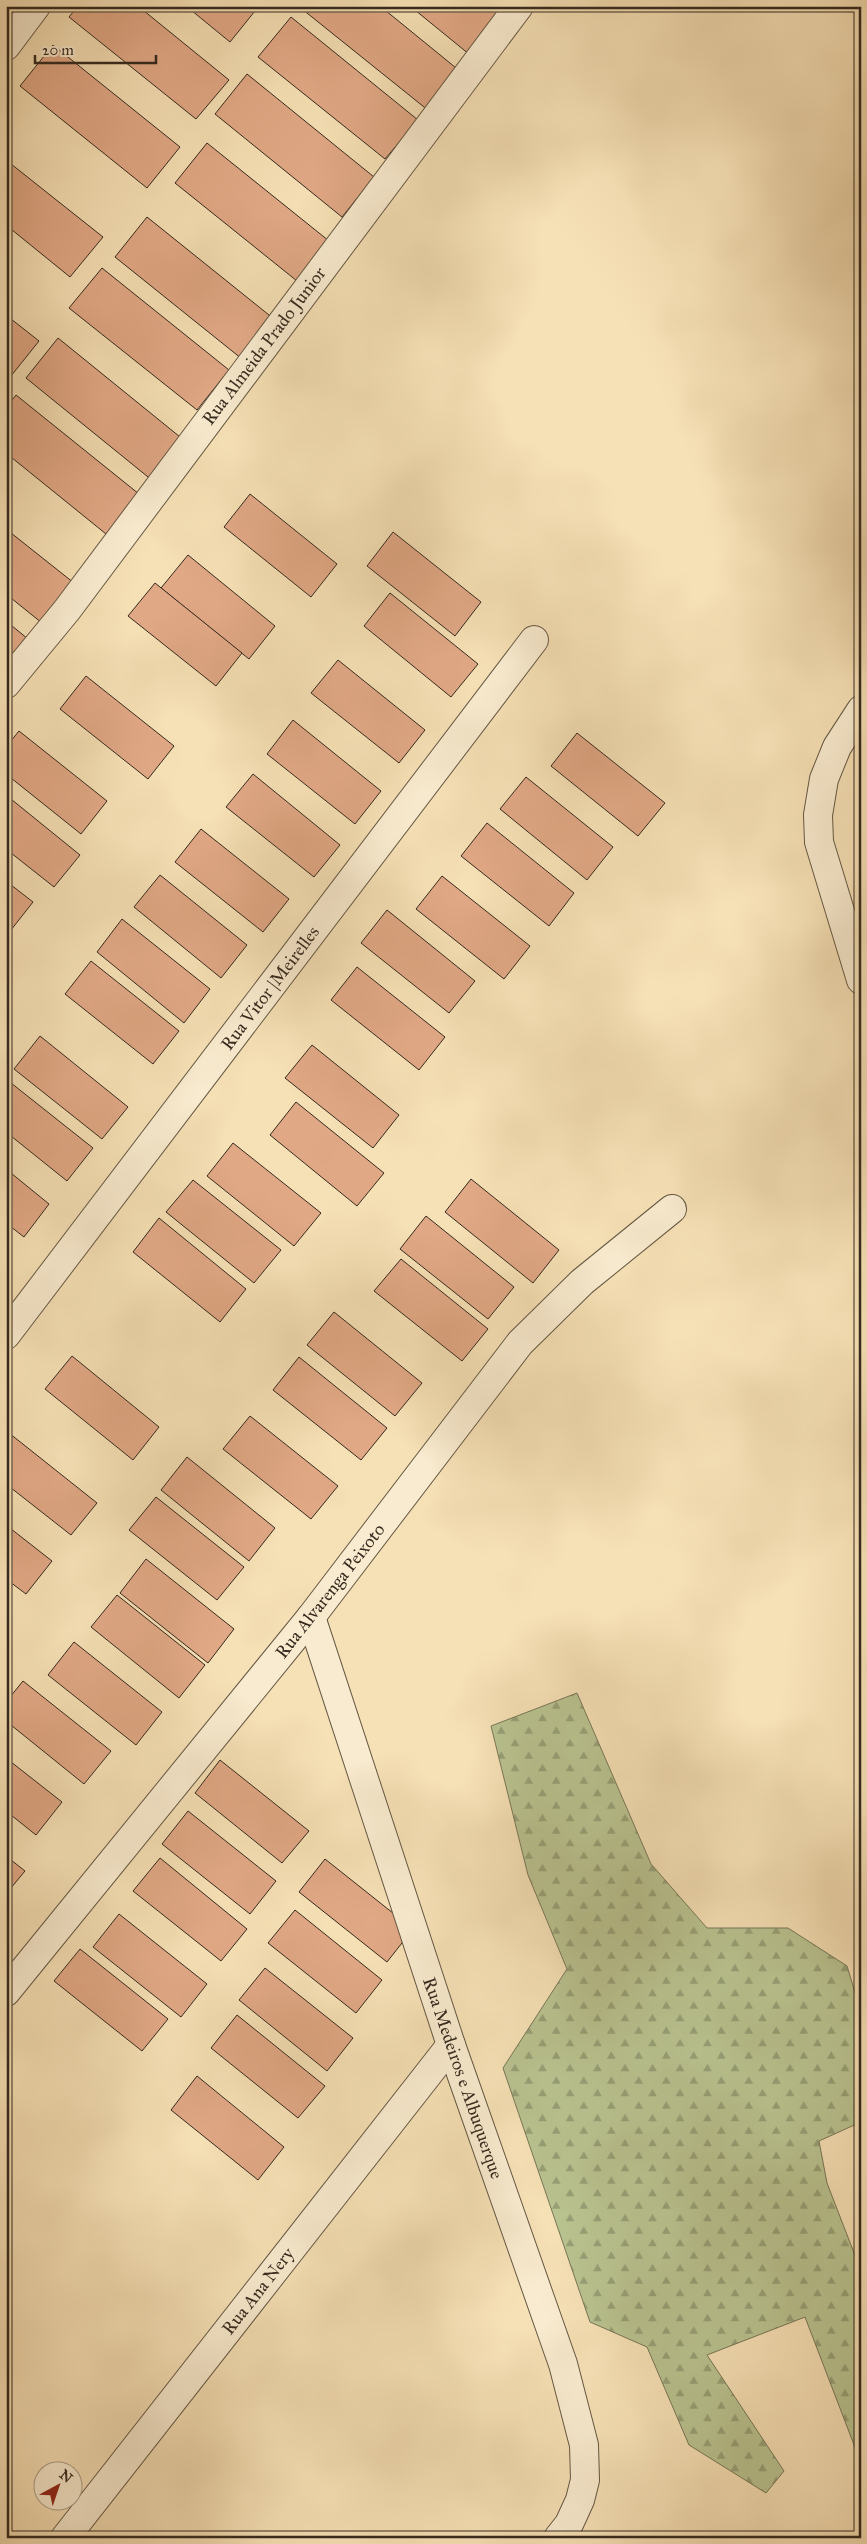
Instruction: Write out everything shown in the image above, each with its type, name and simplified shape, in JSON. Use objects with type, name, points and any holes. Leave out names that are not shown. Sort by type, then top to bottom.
[{"type":"street","points":[[6,46],[36,6]]},
{"type":"street","name":"Rua Almeida Prado Junior","points":[[6,684],[67,610],[519,6]]},
{"type":"street","name":"Rua Vitor |Meirelles","points":[[6,1335],[534,640]]},
{"type":"street","points":[[861,710],[837,747],[824,779],[818,815],[819,842],[861,980]]},
{"type":"street","name":"Rua Alvarenga Peixoto","points":[[6,1992],[312,1617],[520,1343],[582,1282],[672,1209]]},
{"type":"street","name":"Rua Medeiros e Albuquerque","points":[[312,1617],[451,2045],[563,2364],[584,2445],[584,2480],[580,2500],[569,2524],[558,2538]]},
{"type":"street","name":"Rua Ana Nery","points":[[65,2538],[451,2045]]},
{"type":"green space","points":[[577,1693],[651,1864],[707,1928],[788,1928],[847,1966],[861,2012],[861,2122],[819,2141],[827,2183],[861,2271],[861,2463],[805,2317],[707,2355],[784,2471],[766,2493],[689,2445],[647,2347],[590,2322],[503,2068],[567,1969],[528,1875],[491,1726]]},
{"type":"building","points":[[78,6],[138,6],[229,80],[196,119],[69,17]]},
{"type":"building","points":[[186,6],[259,6],[230,42]]},
{"type":"building","points":[[305,6],[380,6],[461,72],[429,111],[302,9]]},
{"type":"building","points":[[410,6],[492,6],[508,18],[475,59]]},
{"type":"building","points":[[291,17],[418,120],[385,159],[258,57]]},
{"type":"building","points":[[53,45],[180,147],[147,188],[20,86]]},
{"type":"building","points":[[247,74],[374,177],[342,217],[215,114]]},
{"type":"building","points":[[207,143],[334,245],[302,285],[175,183]]},
{"type":"building","points":[[6,160],[103,237],[70,277],[6,225]]},
{"type":"building","points":[[147,217],[274,319],[242,359],[115,257]]},
{"type":"building","points":[[102,268],[229,370],[197,410],[69,308]]},
{"type":"building","points":[[6,315],[39,341],[7,381],[6,381]]},
{"type":"building","points":[[58,338],[185,441],[153,481],[26,378]]},
{"type":"building","points":[[16,395],[144,498],[111,538],[6,453],[6,408]]},
{"type":"building","points":[[250,494],[337,564],[311,597],[224,527]]},
{"type":"building","points":[[6,529],[74,583],[42,623],[6,594]]},
{"type":"building","points":[[393,532],[481,602],[455,636],[367,566]]},
{"type":"building","points":[[188,555],[275,626],[249,659],[161,588]]},
{"type":"building","points":[[155,583],[242,653],[216,686],[128,616]]},
{"type":"building","points":[[390,593],[478,664],[451,697],[364,626]]},
{"type":"building","points":[[6,621],[28,639],[6,667]]},
{"type":"building","points":[[338,660],[425,730],[399,763],[311,693]]},
{"type":"building","points":[[86,676],[174,746],[148,779],[60,709]]},
{"type":"building","points":[[293,720],[381,791],[355,824],[267,754]]},
{"type":"building","points":[[19,731],[107,801],[81,834],[6,774],[6,747]]},
{"type":"building","points":[[577,733],[665,803],[638,836],[551,766]]},
{"type":"building","points":[[253,774],[340,845],[314,877],[226,807]]},
{"type":"building","points":[[526,777],[613,847],[587,880],[500,809]]},
{"type":"building","points":[[6,795],[80,855],[54,887],[6,849]]},
{"type":"building","points":[[487,823],[574,893],[549,926],[461,856]]},
{"type":"building","points":[[201,829],[289,899],[263,932],[175,862]]},
{"type":"building","points":[[160,875],[247,945],[221,978],[134,907]]},
{"type":"building","points":[[442,876],[530,946],[504,979],[416,909]]},
{"type":"building","points":[[6,881],[33,902],[7,935],[6,935]]},
{"type":"building","points":[[387,910],[475,981],[449,1013],[361,943]]},
{"type":"building","points":[[122,919],[210,989],[184,1023],[97,952]]},
{"type":"building","points":[[91,961],[179,1031],[153,1064],[65,994]]},
{"type":"building","points":[[357,967],[445,1037],[419,1070],[331,1000]]},
{"type":"building","points":[[40,1036],[128,1107],[102,1139],[14,1069]]},
{"type":"building","points":[[312,1045],[399,1115],[373,1148],[285,1078]]},
{"type":"building","points":[[6,1079],[93,1148],[67,1181],[6,1132]]},
{"type":"building","points":[[296,1102],[384,1173],[357,1206],[270,1135]]},
{"type":"building","points":[[233,1143],[321,1213],[294,1246],[207,1176]]},
{"type":"building","points":[[6,1169],[49,1204],[24,1237],[6,1223]]},
{"type":"building","points":[[471,1179],[559,1250],[533,1283],[445,1212]]},
{"type":"building","points":[[193,1180],[281,1250],[254,1283],[166,1212]]},
{"type":"building","points":[[426,1216],[514,1287],[488,1319],[400,1249]]},
{"type":"building","points":[[159,1218],[246,1289],[220,1322],[133,1252]]},
{"type":"building","points":[[401,1259],[488,1329],[462,1361],[374,1291]]},
{"type":"building","points":[[334,1312],[422,1383],[395,1416],[307,1345]]},
{"type":"building","points":[[72,1356],[159,1427],[133,1460],[45,1389]]},
{"type":"building","points":[[299,1357],[387,1428],[361,1460],[273,1390]]},
{"type":"building","points":[[250,1416],[338,1486],[311,1519],[223,1449]]},
{"type":"building","points":[[9,1433],[97,1503],[71,1535],[6,1484],[6,1436]]},
{"type":"building","points":[[187,1457],[275,1528],[249,1561],[161,1490]]},
{"type":"building","points":[[156,1497],[244,1567],[217,1600],[129,1530]]},
{"type":"building","points":[[6,1525],[52,1561],[26,1594],[6,1579]]},
{"type":"building","points":[[146,1559],[234,1629],[208,1663],[120,1593]]},
{"type":"building","points":[[117,1595],[205,1665],[179,1698],[91,1627]]},
{"type":"building","points":[[74,1642],[162,1712],[136,1745],[48,1675]]},
{"type":"building","points":[[23,1681],[111,1751],[84,1784],[6,1721],[6,1702]]},
{"type":"building","points":[[6,1758],[62,1802],[36,1835],[6,1811]]},
{"type":"building","points":[[220,1760],[309,1831],[282,1863],[195,1793]]},
{"type":"building","points":[[188,1811],[276,1881],[250,1914],[162,1844]]},
{"type":"building","points":[[6,1856],[25,1871],[6,1894]]},
{"type":"building","points":[[160,1858],[247,1929],[221,1961],[133,1891]]},
{"type":"building","points":[[325,1859],[413,1929],[387,1962],[299,1892]]},
{"type":"building","points":[[295,1910],[382,1980],[356,2013],[268,1943]]},
{"type":"building","points":[[119,1914],[207,1984],[181,2017],[93,1947]]},
{"type":"building","points":[[80,1949],[168,2019],[142,2051],[54,1981]]},
{"type":"building","points":[[265,1968],[353,2038],[327,2071],[239,2000]]},
{"type":"building","points":[[237,2015],[325,2086],[298,2118],[211,2048]]},
{"type":"building","points":[[197,2076],[284,2147],[258,2180],[171,2110]]}]
